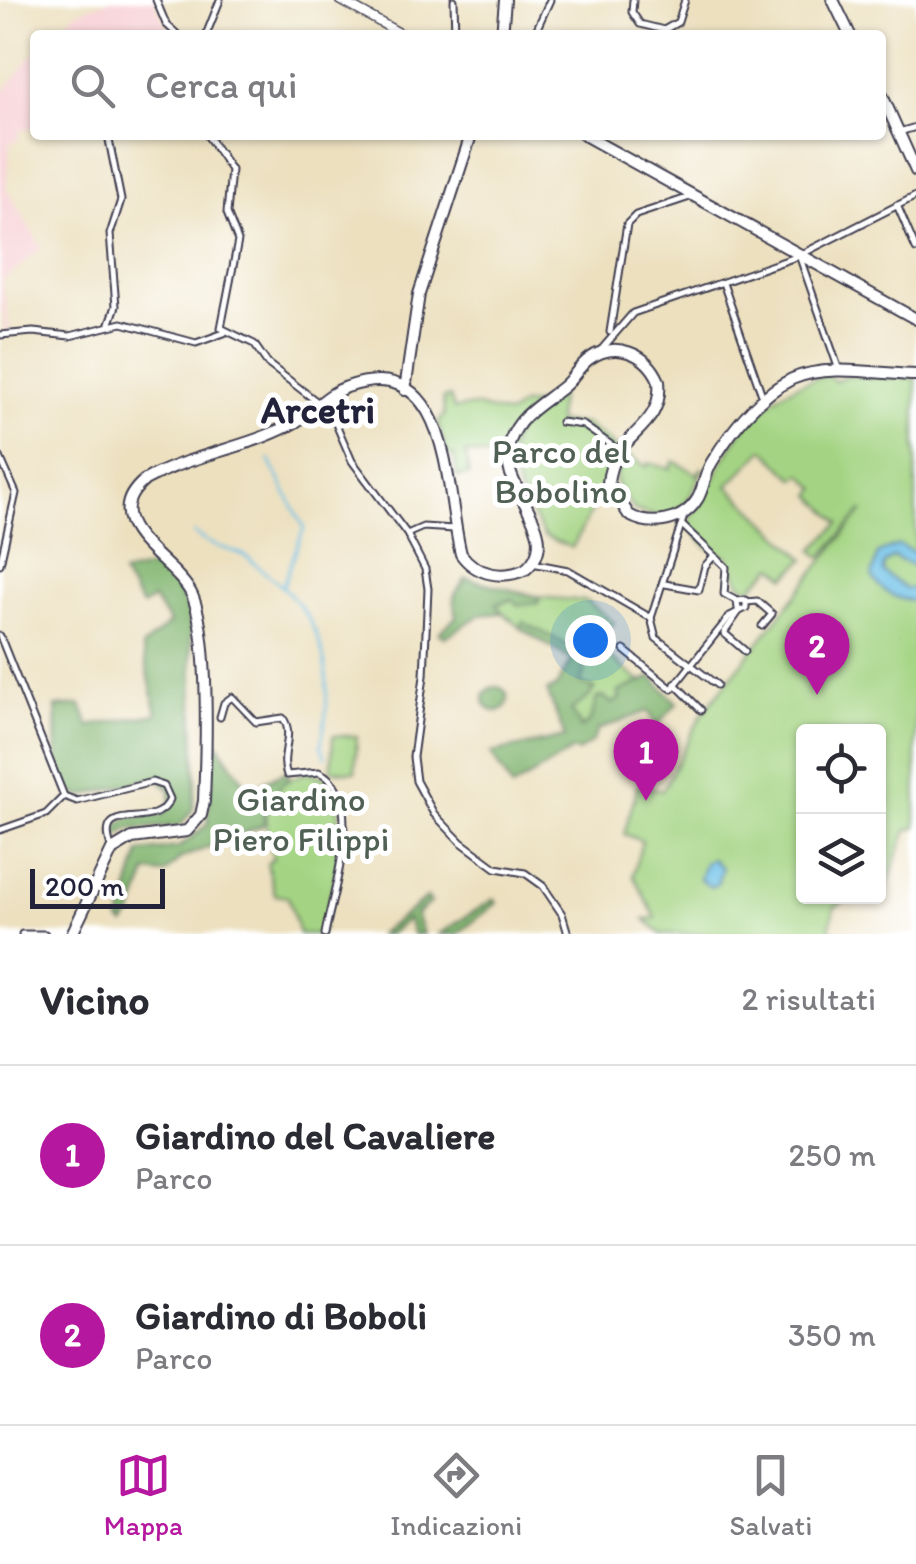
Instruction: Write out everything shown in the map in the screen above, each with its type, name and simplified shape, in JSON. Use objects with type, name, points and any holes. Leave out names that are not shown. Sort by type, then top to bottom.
[{"type":"main road","points":[[502,30],[505,0]]},
{"type":"main road","points":[[838,2],[848,30]]},
{"type":"main road","points":[[886,104],[916,171]]},
{"type":"main road","points":[[400,387],[410,377],[419,294],[469,140]]},
{"type":"main road","points":[[593,140],[916,319]]},
{"type":"main road","points":[[77,932],[112,850],[132,838],[187,831],[201,815],[204,801],[197,606],[179,573],[134,533],[129,515],[138,485],[154,475],[286,428],[358,383],[400,387],[434,418],[444,445],[454,529],[461,554],[474,568],[506,574],[532,563],[540,546],[539,532],[514,484],[508,447],[532,408],[600,353],[618,350],[638,356],[659,381],[658,406],[652,418],[616,449],[608,483],[624,510],[637,519],[654,522],[685,513],[700,495],[713,460],[763,398],[804,374],[916,375]]},
{"type":"street","points":[[156,0],[173,30]]},
{"type":"street","points":[[208,30],[220,0]]},
{"type":"street","points":[[340,0],[393,30]]},
{"type":"street","points":[[454,0],[454,30]]},
{"type":"street","points":[[536,30],[550,0]]},
{"type":"street","points":[[633,0],[632,12],[640,24],[664,30],[678,22],[684,0]]},
{"type":"street","points":[[899,132],[916,127]]},
{"type":"street","points":[[109,140],[121,200],[110,234],[116,306],[110,324]]},
{"type":"street","points":[[211,140],[231,170],[227,213],[238,241],[220,322],[224,333]]},
{"type":"street","points":[[609,336],[627,224],[636,215],[689,193]]},
{"type":"street","points":[[600,353],[609,336],[633,313],[723,282],[916,196]]},
{"type":"street","points":[[897,205],[916,249]]},
{"type":"street","points":[[793,251],[839,372]]},
{"type":"street","points":[[723,282],[763,398]]},
{"type":"street","points":[[0,335],[33,332],[70,336],[110,324],[196,343],[224,333],[254,344],[268,364],[320,404],[336,424],[352,461],[407,534],[423,564],[428,589],[424,676],[413,757],[416,781],[434,814],[460,842],[496,868],[525,873],[543,886],[562,914],[568,934]]},
{"type":"street","points":[[561,422],[583,425],[616,449]]},
{"type":"street","points":[[0,458],[16,493],[0,564]]},
{"type":"street","points":[[685,513],[651,618],[654,636],[717,686]]},
{"type":"street","points":[[682,525],[728,569],[725,597],[738,607],[746,608],[747,602],[756,601],[772,614],[762,626]]},
{"type":"street","points":[[407,534],[423,526],[454,529]]},
{"type":"street","points":[[665,584],[698,590],[705,566],[713,557]]},
{"type":"street","points":[[532,563],[570,571],[651,618]]},
{"type":"street","points":[[738,607],[724,634],[744,651]]},
{"type":"street","points":[[624,650],[672,689],[738,607]]},
{"type":"street","points":[[0,636],[64,796],[78,801],[152,782],[164,786],[170,799],[162,813],[153,818],[125,815],[114,823],[109,836],[112,850]]},
{"type":"street","points":[[0,657],[8,658]]},
{"type":"street","points":[[675,684],[701,710]]},
{"type":"street","points":[[220,717],[224,702],[232,697],[256,722],[283,718],[289,729],[282,758],[288,775],[320,772],[330,778],[339,796],[343,845],[325,934]]},
{"type":"street","points":[[0,830],[51,809],[64,796]]},
{"type":"street","points":[[22,934],[46,934]]},
{"type":"shaded area","points":[[110,0],[154,0],[171,30],[57,30],[77,12]]},
{"type":"shaded area","points":[[30,58],[30,128],[19,131],[18,140],[10,143],[6,188],[42,248],[2,281],[10,333],[6,333],[0,300],[0,96]]},
{"type":"green space","points":[[828,376],[835,381],[846,376],[916,378],[916,828],[907,830],[886,888],[886,724],[796,724],[796,904],[840,904],[835,907],[829,929],[832,934],[661,934],[645,919],[656,918],[633,875],[642,841],[624,834],[638,785],[662,791],[702,714],[863,510],[821,558],[813,550],[840,523],[812,495],[817,489],[802,474],[795,479],[764,449],[728,486],[805,559],[786,577],[774,566],[749,589],[740,583],[728,557],[707,547],[687,524],[751,420],[784,392]]},
{"type":"green space","name":"Parco del Bobolino","points":[[560,392],[557,422],[585,424],[616,447],[606,483],[572,548],[544,536],[518,490],[509,449],[518,428]]},
{"type":"green space","name":"Parco del Bobolino","points":[[450,397],[454,409],[474,406],[509,415],[522,405],[535,404],[511,433],[511,479],[499,473],[495,457],[466,453],[469,475],[457,477],[454,455],[447,455],[438,423],[444,415],[443,398]]},
{"type":"green space","points":[[622,451],[647,467],[649,463],[670,469],[674,461],[697,474],[703,467],[693,492],[679,509],[660,516],[648,514],[633,509],[615,481]]},
{"type":"green space","points":[[151,567],[164,569],[177,584],[190,616],[196,780],[193,809],[180,826],[129,829],[115,837],[112,831],[127,818],[163,815],[171,803],[170,790],[158,778],[81,796],[71,792],[57,763],[56,707],[81,705],[89,726],[157,714],[142,647],[170,623],[153,599],[142,606],[122,574]]},
{"type":"green space","points":[[466,578],[539,597],[538,603],[518,605],[513,599],[496,604],[502,613],[480,615],[445,637],[439,633],[456,617],[454,596]]},
{"type":"green space","points":[[539,597],[587,601],[614,623],[594,645],[641,682],[619,692],[621,698],[581,728],[571,709],[589,697],[593,688],[580,684],[569,647],[523,623],[520,628],[495,605],[513,599],[519,605],[538,603]]},
{"type":"green space","points":[[523,622],[569,646],[581,638],[587,646],[581,659],[585,671],[580,683],[594,689],[571,710],[581,728],[590,721],[597,698],[603,696],[613,704],[620,698],[618,692],[652,677],[677,703],[657,726],[648,711],[598,730],[592,742],[578,752],[573,750],[512,788],[491,753],[565,737],[547,691],[556,687],[572,660],[520,628]]},
{"type":"green space","points":[[496,687],[508,699],[496,711],[484,699]]},
{"type":"green space","points":[[333,736],[357,736],[355,772],[331,770]]},
{"type":"green space","points":[[213,737],[249,789],[287,771],[289,777],[264,804],[264,825],[181,858],[164,874],[147,872],[133,913],[124,925],[120,921],[140,852],[179,847],[208,824]]},
{"type":"green space","name":"Giardino Piero Filippi","points":[[309,772],[326,778],[335,796],[341,835],[321,934],[299,934],[288,897],[275,895],[267,864],[273,858],[266,815],[272,794],[292,778]]},
{"type":"green space","points":[[427,898],[431,902],[416,914],[423,934],[413,934],[408,919],[389,934],[379,934]]},
{"type":"green space","points":[[494,899],[497,903],[457,934],[439,934]]},
{"type":"water","points":[[898,545],[916,553],[916,567],[893,557],[884,564],[883,572],[906,589],[916,588],[916,600],[890,594],[872,576],[878,553]]},
{"type":"water","points":[[712,859],[722,868],[717,884],[710,887],[700,879],[705,862]]},
{"type":"waterway","points":[[269,459],[304,528],[283,585]]},
{"type":"waterway","points":[[194,533],[249,559],[303,610],[322,650],[326,672],[321,745],[325,756]]},
{"type":"place","name":"Giardino di Boboli","points":[[817,695]]},
{"type":"place","name":"Giardino del Cavaliere","points":[[646,801]]},
{"type":"district","name":"Arcetri","points":[[318,410]]}]
